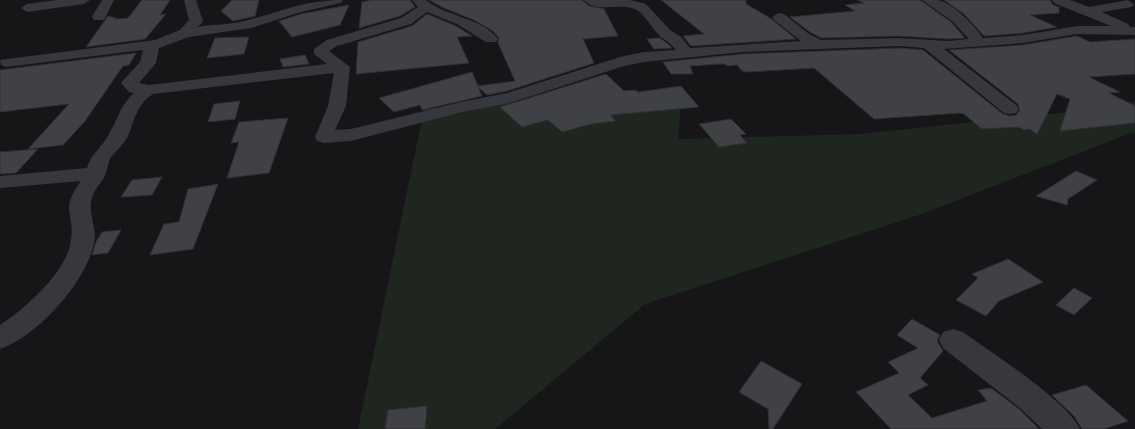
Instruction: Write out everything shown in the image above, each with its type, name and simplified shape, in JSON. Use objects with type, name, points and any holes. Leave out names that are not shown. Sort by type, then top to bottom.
[{"type":"street","points":[[26,8],[84,0]]},
{"type":"street","points":[[99,17],[108,0]]},
{"type":"street","points":[[6,62],[158,44],[190,30],[196,21],[190,0]]},
{"type":"street","points":[[182,34],[251,24],[297,9],[337,0]]},
{"type":"street","points":[[590,0],[602,4],[630,4],[641,7],[665,33],[676,40],[687,54]]},
{"type":"street","points":[[928,0],[934,2],[977,36],[978,43]]},
{"type":"street","points":[[1058,0],[1088,10],[1133,31]]},
{"type":"street","points":[[342,67],[322,54],[321,49],[332,42],[406,21],[422,3],[462,21],[491,39]]},
{"type":"street","points":[[1088,10],[1128,4]]},
{"type":"street","points":[[779,17],[804,37],[815,42],[814,45]]},
{"type":"street","points":[[342,67],[340,98],[332,121],[325,130],[324,137],[351,135],[461,107],[510,98],[620,62],[644,57],[743,48],[814,45],[899,42],[948,45],[1023,39],[1077,30],[1133,31]]},
{"type":"street","points":[[928,44],[1010,110]]},
{"type":"street","points":[[152,45],[148,63],[129,83],[135,88],[149,90],[342,67]]},
{"type":"street","points":[[0,338],[9,334],[34,314],[54,294],[76,260],[83,244],[84,225],[79,210],[80,199],[95,174],[100,158],[117,138],[135,99],[149,90]]},
{"type":"street","points":[[0,182],[95,174]]},
{"type":"street","points":[[953,340],[1031,399],[1064,429]]},
{"type":"shaded area","points":[[682,97],[678,139],[860,134],[1070,112],[1135,101],[1135,134],[1131,133],[919,215],[645,304],[495,429],[358,429],[424,109],[528,102]]},
{"type":"building","points":[[142,0],[170,0],[160,15],[166,14],[145,39],[86,47],[108,16],[118,19],[128,18]]},
{"type":"building","points":[[232,0],[259,0],[255,16],[233,21],[221,11]]},
{"type":"building","points":[[372,0],[410,0],[415,7],[400,16],[359,28],[362,2]]},
{"type":"building","points":[[429,0],[582,0],[589,6],[604,9],[618,36],[583,39],[594,63],[507,91],[487,95],[478,87],[482,96],[422,110],[420,105],[394,112],[379,98],[472,72],[478,86],[515,81],[498,43],[499,38],[493,31],[474,20]]},
{"type":"building","points":[[661,0],[746,0],[746,4],[770,18],[796,39],[691,46],[683,36],[704,34]]},
{"type":"building","points":[[857,0],[920,0],[951,22],[965,38],[948,39],[899,36],[821,38],[790,17],[855,11],[845,5],[864,3]]},
{"type":"building","points":[[944,0],[1050,0],[1053,5],[1059,7],[1059,13],[1030,15],[1057,27],[1023,33],[984,36],[964,14]]},
{"type":"building","points":[[349,5],[340,25],[292,37],[279,21],[301,14]]},
{"type":"building","points":[[427,14],[456,26],[472,36],[457,37],[469,63],[356,74],[358,42],[412,26]]},
{"type":"building","points":[[1077,36],[1090,42],[1135,39],[1135,74],[1089,77],[1120,92],[1109,93],[1135,106],[1135,123],[1060,131],[1070,99],[1057,94],[1037,134],[1029,129],[1024,130],[1019,127],[982,129],[964,114],[960,113],[874,119],[814,68],[748,72],[742,71],[737,65],[727,66],[719,64],[690,66],[693,74],[671,74],[663,62],[743,54],[899,48],[923,50],[1003,114],[1010,116],[1016,115],[1020,110],[1018,104],[949,50],[1023,45]]},
{"type":"building","points":[[249,37],[244,54],[207,58],[215,38]]},
{"type":"building","points":[[660,38],[672,48],[654,49],[647,39]]},
{"type":"building","points":[[136,53],[129,65],[123,66],[85,121],[63,145],[28,149],[69,104],[0,112],[0,70]]},
{"type":"building","points":[[305,55],[309,64],[283,67],[280,59]]},
{"type":"building","points":[[606,74],[624,91],[635,90],[638,92],[681,86],[699,107],[611,115],[615,121],[591,124],[562,132],[548,120],[522,127],[500,107]]},
{"type":"building","points":[[240,101],[235,119],[208,122],[214,104]]},
{"type":"building","points":[[288,118],[269,173],[227,178],[239,142],[231,143],[239,122]]},
{"type":"building","points":[[731,119],[746,134],[740,135],[747,143],[719,147],[699,124]]},
{"type":"building","points":[[38,149],[16,173],[0,174],[0,152]]},
{"type":"building","points":[[1076,171],[1097,180],[1068,199],[1067,205],[1036,196]]},
{"type":"building","points":[[162,177],[152,195],[121,197],[132,180]]},
{"type":"building","points":[[218,184],[193,249],[150,255],[164,224],[179,222],[188,189]]},
{"type":"building","points":[[121,230],[108,253],[92,255],[96,242],[102,232]]},
{"type":"building","points":[[1008,259],[1043,282],[999,301],[986,316],[956,300],[978,278],[972,274]]},
{"type":"building","points":[[1074,288],[1092,298],[1074,315],[1056,305]]},
{"type":"building","points":[[912,319],[940,335],[937,341],[943,351],[920,378],[928,385],[908,395],[932,418],[987,401],[978,390],[991,388],[1019,409],[1039,429],[891,429],[856,392],[899,373],[888,362],[918,348],[897,335]]},
{"type":"building","points":[[761,361],[802,384],[773,429],[769,429],[768,409],[739,392]]},
{"type":"building","points":[[1086,385],[1128,421],[1104,429],[1082,429],[1074,416],[1052,395]]},
{"type":"building","points":[[427,406],[425,429],[385,429],[388,410]]}]
